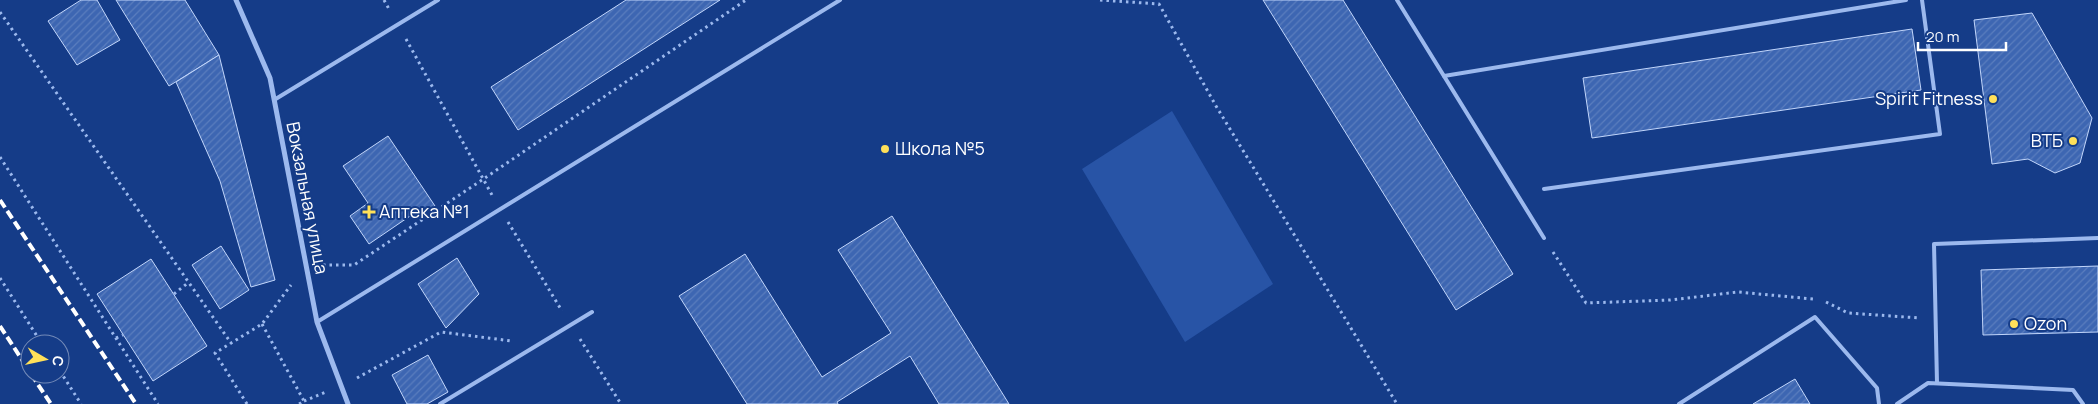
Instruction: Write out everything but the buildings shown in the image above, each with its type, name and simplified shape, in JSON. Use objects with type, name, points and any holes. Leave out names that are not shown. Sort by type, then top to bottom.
[{"type":"street","name":"Вокзальная улица","points":[[236,0],[270,78],[318,322],[348,404]]},
{"type":"lane","points":[[274,100],[438,0]]},
{"type":"lane","points":[[318,322],[840,0]]},
{"type":"lane","points":[[1397,0],[1544,238]]},
{"type":"lane","points":[[1444,76],[1906,0]]},
{"type":"lane","points":[[1544,189],[1940,134],[1922,0]]},
{"type":"lane","points":[[1936,383],[1934,244],[2098,238]]},
{"type":"lane","points":[[440,404],[592,312]]},
{"type":"lane","points":[[1679,404],[1815,317],[1877,388],[1879,404]]},
{"type":"lane","points":[[1897,404],[1928,383],[2073,390],[2083,404]]},
{"type":"path","points":[[384,0],[482,180],[570,325],[622,404]]},
{"type":"path","points":[[247,404],[215,353],[262,324],[306,265],[354,265],[746,0]]},
{"type":"path","points":[[1100,0],[1158,4],[1216,106],[1397,404]]},
{"type":"path","points":[[0,12],[231,343]]},
{"type":"path","points":[[0,156],[158,404]]},
{"type":"path","points":[[1544,238],[1586,303],[1670,300],[1738,292],[1816,300]]},
{"type":"path","points":[[0,278],[36,334]]},
{"type":"path","points":[[174,294],[189,282]]},
{"type":"path","points":[[1825,302],[1848,313],[1935,320]]},
{"type":"path","points":[[262,324],[304,401],[299,404]]},
{"type":"path","points":[[351,381],[441,332],[540,344]]},
{"type":"path","points":[[116,338],[123,334]]},
{"type":"path","points":[[68,384],[81,404]]},
{"type":"shaded area","points":[[1172,111],[1273,284],[1185,342],[1082,169]]},
{"type":"railway","points":[[0,200],[136,404]]},
{"type":"railway","points":[[0,326],[20,357]]},
{"type":"railway","points":[[38,384],[51,404]]},
{"type":"place","name":"Spirit Fitness","points":[[1993,99]]},
{"type":"place","name":"ВТБ","points":[[2073,141]]},
{"type":"place","name":"Школа №5","points":[[885,149]]},
{"type":"place","name":"Аптека №1","points":[[369,212]]},
{"type":"place","name":"Ozon","points":[[2014,324]]}]
